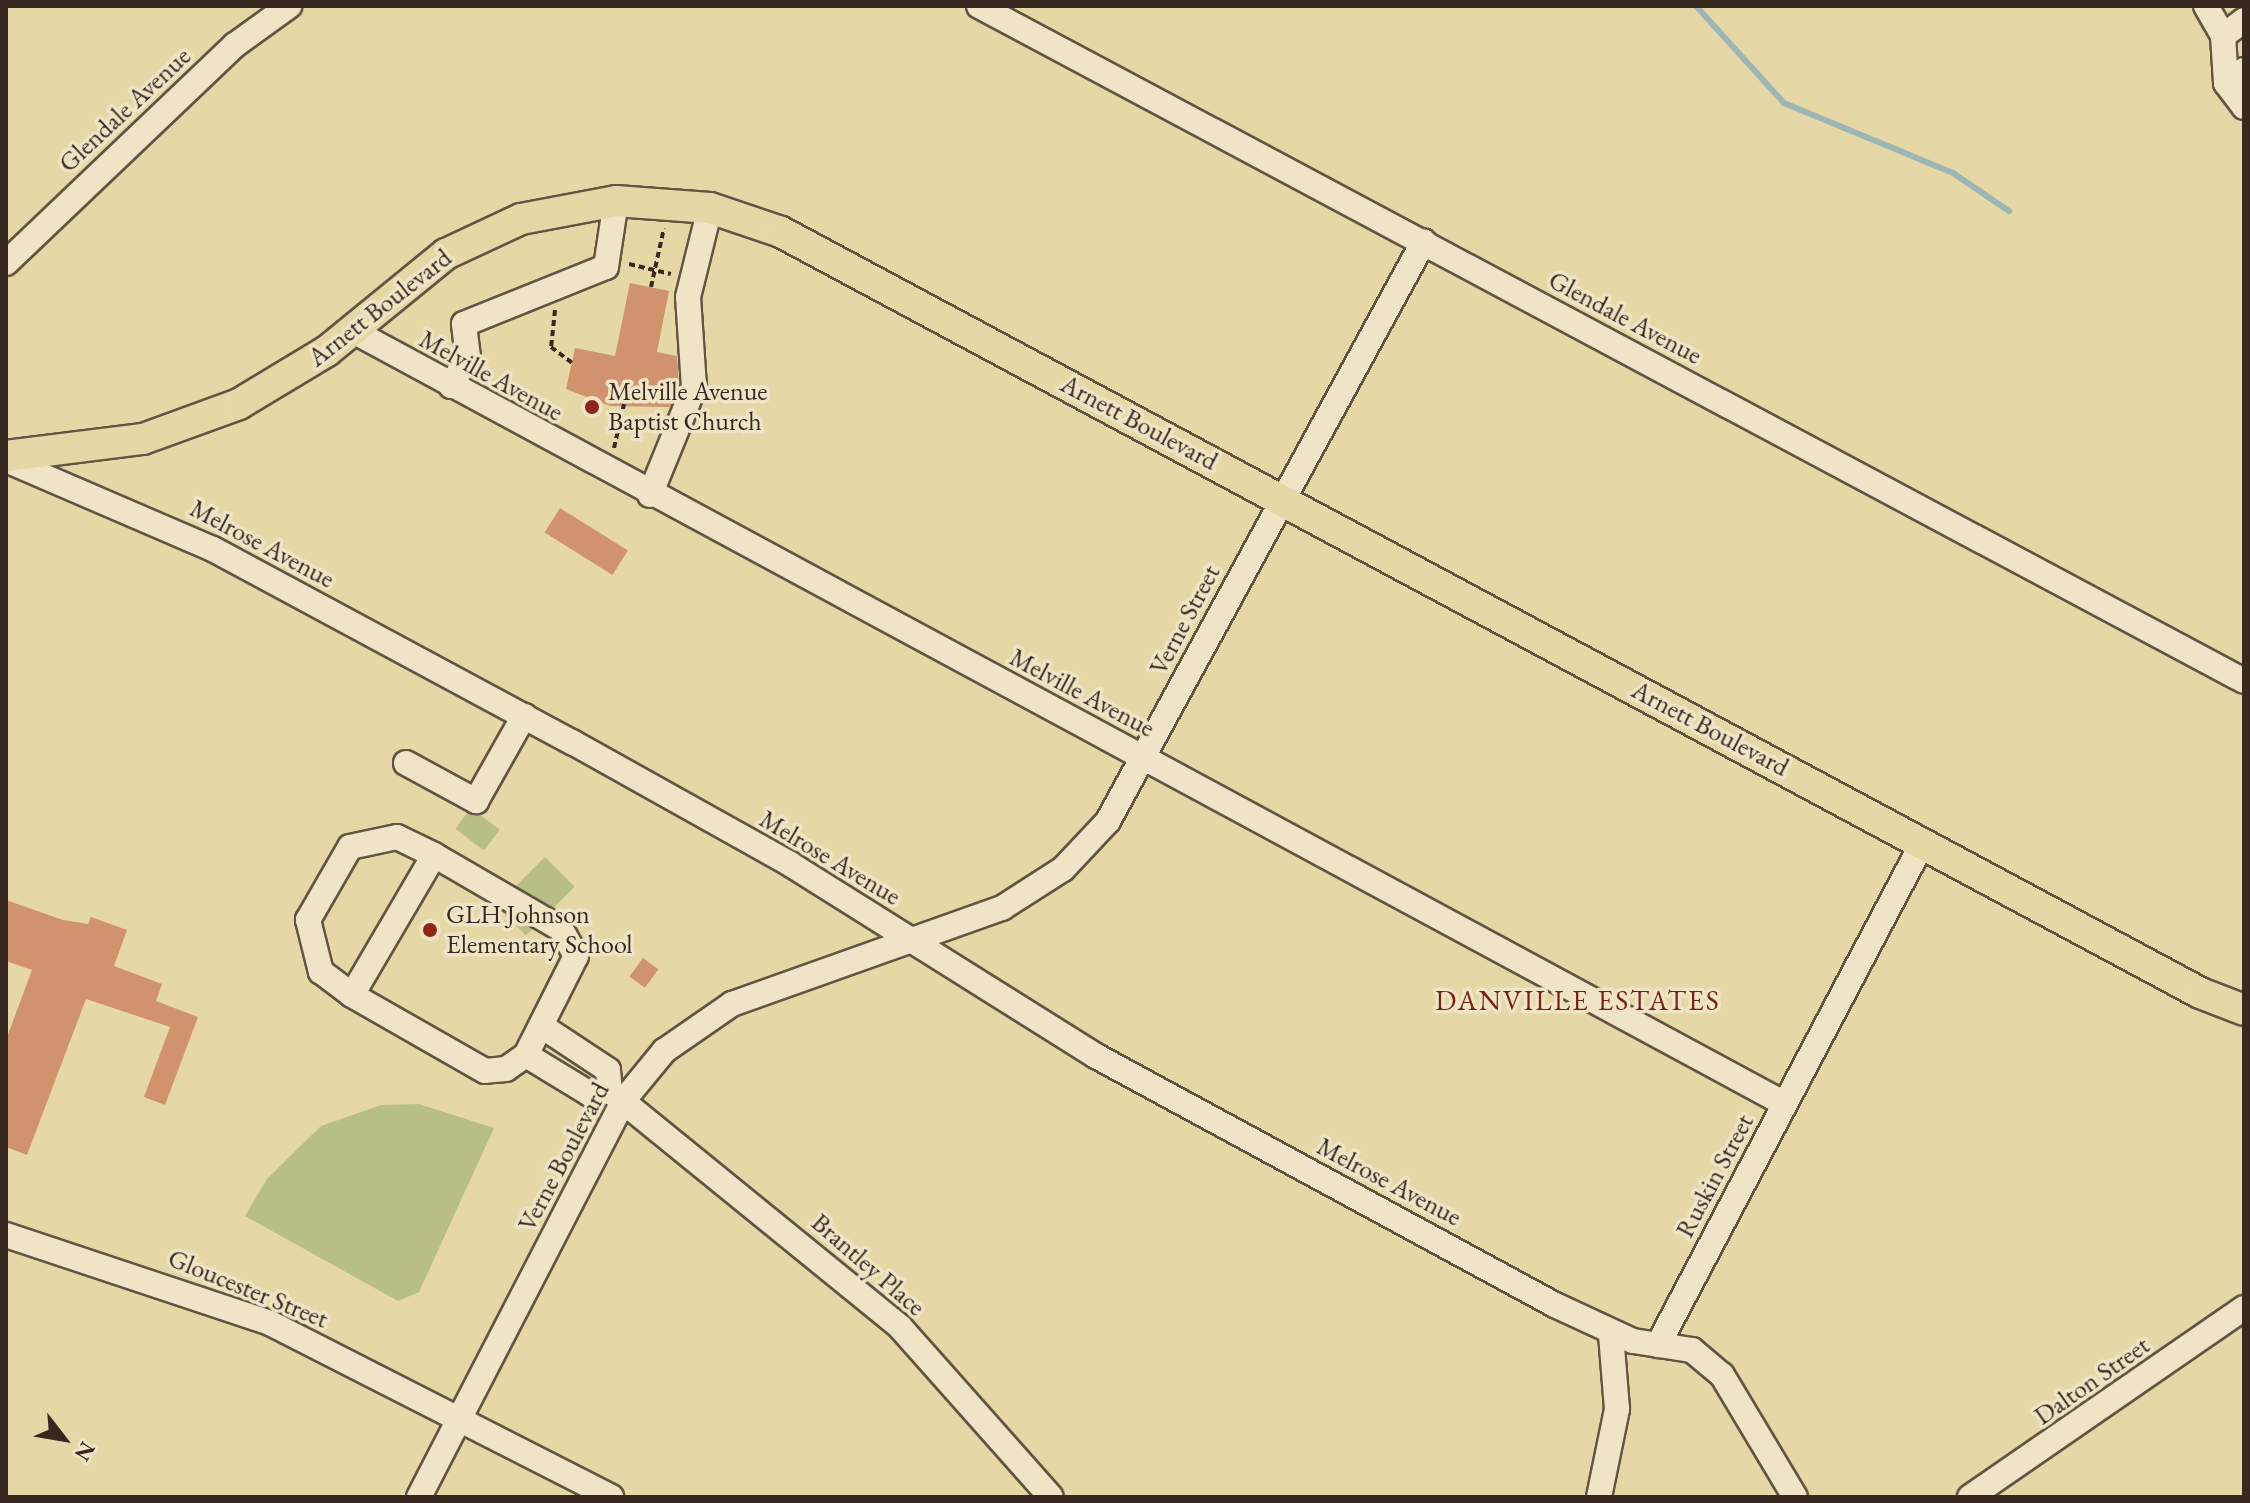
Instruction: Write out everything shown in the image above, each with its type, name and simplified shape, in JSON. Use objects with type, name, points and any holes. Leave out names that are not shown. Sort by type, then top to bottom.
[{"type":"main road","name":"Arnett Boulevard","points":[[6,458],[102,448],[191,424],[285,380],[353,331],[412,278],[482,234],[561,208],[616,201],[670,202],[710,208],[781,232],[2244,1010]]},
{"type":"street","name":"Glendale Avenue","points":[[6,263],[235,45],[289,6]]},
{"type":"street","name":"Glendale Avenue","points":[[979,6],[2244,681]]},
{"type":"street","points":[[2206,6],[2223,36],[2244,107]]},
{"type":"street","points":[[2223,36],[2244,20]]},
{"type":"street","points":[[451,386],[468,357],[464,324],[606,267],[616,201]]},
{"type":"street","points":[[650,495],[694,387],[687,341],[692,281],[710,208]]},
{"type":"street","name":"Verne Street","points":[[913,941],[1002,908],[1063,869],[1108,821],[1424,241]]},
{"type":"street","name":"Melville Avenue","points":[[353,331],[650,495],[1785,1104]]},
{"type":"street","name":"Melrose Avenue","points":[[6,458],[213,549],[524,716],[913,941],[1096,1056],[1611,1334],[1658,1345]]},
{"type":"street","points":[[406,763],[476,801],[524,716]]},
{"type":"street","points":[[397,837],[434,855],[570,942],[574,973],[526,1055],[506,1069],[485,1071],[352,995],[321,972],[308,920],[350,847],[397,837]]},
{"type":"street","name":"Ruskin Street","points":[[1658,1345],[1923,842]]},
{"type":"street","points":[[352,995],[434,855]]},
{"type":"street","name":"Verne Boulevard","points":[[419,1497],[616,1096],[664,1051],[732,1004],[913,941]]},
{"type":"street","points":[[526,1055],[590,1094],[616,1096],[608,1070],[543,1027]]},
{"type":"street","name":"Brantley Place","points":[[616,1096],[900,1327],[1051,1497]]},
{"type":"street","name":"Gloucester Street","points":[[6,1235],[212,1299],[460,1417],[611,1497]]},
{"type":"street","name":"Dalton Street","points":[[1970,1497],[2244,1308]]},
{"type":"street","points":[[1599,1497],[1617,1409],[1611,1334]]},
{"type":"street","points":[[1658,1345],[1692,1350],[1715,1366],[1795,1497]]},
{"type":"path","points":[[651,287],[670,202]]},
{"type":"path","points":[[608,260],[656,269],[692,281]]},
{"type":"path","points":[[559,284],[551,347],[572,363]]},
{"type":"path","points":[[604,470],[624,404]]},
{"type":"green space","points":[[471,808],[500,830],[484,850],[455,829]]},
{"type":"green space","points":[[545,857],[575,887],[526,935],[496,906]]},
{"type":"green space","points":[[419,1104],[494,1128],[419,1292],[398,1301],[245,1216],[267,1179],[321,1126],[381,1105]]},
{"type":"building","points":[[630,283],[669,291],[657,352],[677,356],[679,385],[670,407],[610,406],[566,389],[575,348],[615,356]]},
{"type":"building","points":[[560,508],[628,550],[612,575],[545,533]]},
{"type":"building","points":[[6,900],[63,920],[88,924],[91,917],[127,930],[114,966],[162,984],[156,1001],[198,1017],[165,1105],[144,1097],[170,1027],[86,999],[27,1155],[6,1147],[6,1040],[32,970],[6,961]]},
{"type":"building","points":[[643,958],[658,969],[645,988],[629,977]]},
{"type":"waterway","points":[[1696,6],[1784,103],[1953,173],[2009,211]]},
{"type":"place","name":"Melville Avenue Baptist Church","points":[[592,407]]},
{"type":"place","name":"GLH Johnson Elementary School","points":[[430,930]]},
{"type":"district","name":"DANVILLE ESTATES","points":[[1578,1000]]}]
